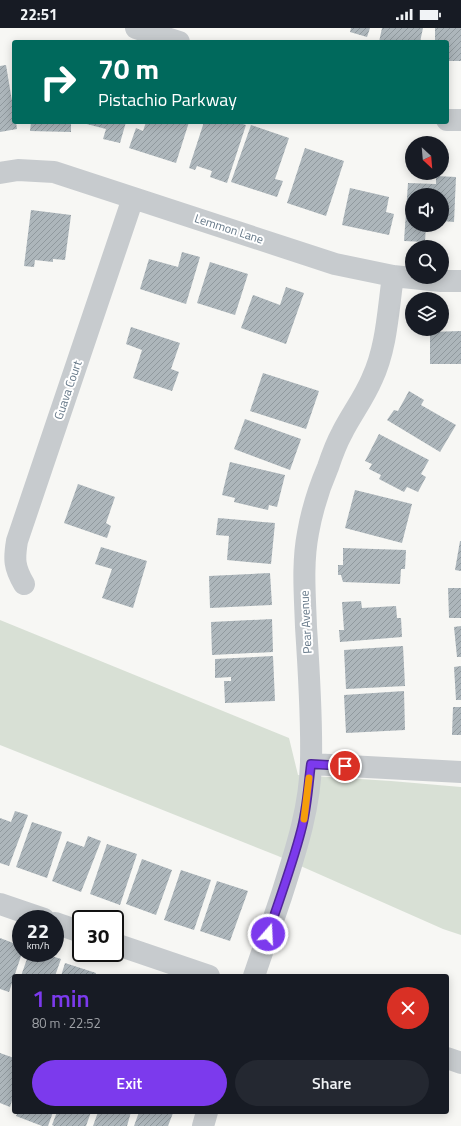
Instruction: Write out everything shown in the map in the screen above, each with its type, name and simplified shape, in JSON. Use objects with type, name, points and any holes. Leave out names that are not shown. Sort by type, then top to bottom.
[{"type":"street","points":[[146,29],[174,40]]},
{"type":"street","points":[[449,120],[461,120]]},
{"type":"street","name":"Lemmon Lane","points":[[0,173],[18,170],[54,172],[335,264],[393,276],[441,281],[461,281]]},
{"type":"street","name":"Guava Court","points":[[24,584],[15,563],[17,540],[133,198]]},
{"type":"street","name":"Pear Avenue","points":[[255,974],[292,864],[302,830],[307,801],[311,764],[311,721],[304,577],[308,532],[314,504],[336,445],[370,384],[379,362],[384,344],[393,276]]},
{"type":"street","points":[[311,764],[461,772]]},
{"type":"street","points":[[0,904],[18,910]]},
{"type":"street","points":[[124,947],[202,974]]},
{"type":"street","points":[[449,1059],[461,1063]]},
{"type":"street","points":[[203,1126],[206,1114]]},
{"type":"shaded area","points":[[0,620],[289,738],[298,775],[461,787],[461,935],[443,929],[278,856],[0,745]]},
{"type":"building","points":[[351,28],[370,28],[367,37],[350,32]]},
{"type":"building","points":[[382,28],[423,28],[420,40],[379,40]]},
{"type":"building","points":[[435,28],[461,28],[461,61],[449,61],[449,40],[435,40]]},
{"type":"building","points":[[6,65],[12,101],[12,124],[16,124],[17,129],[0,132],[0,66]]},
{"type":"building","points":[[31,124],[71,124],[71,132],[30,131]]},
{"type":"building","points":[[87,124],[125,124],[120,143],[103,139],[106,129]]},
{"type":"building","points":[[145,124],[188,124],[176,163],[129,148],[136,128],[143,131]]},
{"type":"building","points":[[203,124],[246,125],[227,183],[210,177],[212,171],[197,166],[195,170],[189,168]]},
{"type":"building","points":[[251,125],[289,138],[275,179],[283,181],[277,197],[231,182]]},
{"type":"building","points":[[305,148],[344,161],[326,216],[287,203]]},
{"type":"building","points":[[449,177],[456,177],[454,222],[449,222],[449,188],[408,188],[408,183],[436,184],[436,180],[449,180]]},
{"type":"building","points":[[350,188],[389,197],[386,212],[394,214],[389,235],[342,225]]},
{"type":"building","points":[[31,210],[71,215],[65,260],[53,259],[53,262],[35,260],[34,267],[24,266]]},
{"type":"building","points":[[405,226],[405,232],[426,232],[425,240],[404,241]]},
{"type":"building","points":[[182,252],[200,257],[186,304],[140,289],[149,259],[178,267]]},
{"type":"building","points":[[210,262],[248,274],[235,315],[197,303]]},
{"type":"building","points":[[286,287],[304,293],[286,344],[241,328],[253,295],[280,305]]},
{"type":"building","points":[[131,327],[180,343],[171,369],[179,372],[172,391],[133,378],[142,350],[126,344]]},
{"type":"building","points":[[449,331],[461,331],[461,364],[430,364],[430,336],[449,336]]},
{"type":"building","points":[[263,373],[319,391],[306,429],[250,411]]},
{"type":"building","points":[[409,391],[424,400],[421,405],[456,425],[440,452],[387,420],[394,410],[398,411]]},
{"type":"building","points":[[245,419],[301,439],[290,470],[234,449]]},
{"type":"building","points":[[379,434],[429,460],[421,474],[426,477],[418,492],[407,487],[404,492],[379,479],[381,475],[369,469],[372,464],[365,461]]},
{"type":"building","points":[[230,462],[285,475],[277,507],[269,505],[268,510],[234,502],[235,498],[222,495]]},
{"type":"building","points":[[78,484],[115,497],[106,523],[111,526],[107,538],[64,523]]},
{"type":"building","points":[[355,490],[412,504],[402,543],[345,528]]},
{"type":"building","points":[[218,518],[275,523],[271,564],[227,560],[229,536],[216,535]]},
{"type":"building","points":[[461,541],[461,571],[455,570]]},
{"type":"building","points":[[101,547],[147,561],[133,608],[102,598],[112,569],[95,564]]},
{"type":"building","points":[[343,548],[406,550],[405,569],[401,569],[400,584],[343,582],[341,575],[338,575],[338,565],[343,565]]},
{"type":"building","points":[[270,573],[272,605],[210,608],[209,576]]},
{"type":"building","points":[[448,588],[461,588],[461,618],[449,618]]},
{"type":"building","points":[[361,601],[362,608],[396,606],[397,618],[401,618],[402,637],[340,642],[339,630],[344,630],[342,602]]},
{"type":"building","points":[[272,619],[273,652],[212,655],[211,622]]},
{"type":"building","points":[[461,626],[461,657],[457,657],[454,627]]},
{"type":"building","points":[[403,646],[405,686],[346,689],[344,650]]},
{"type":"building","points":[[273,656],[275,701],[225,703],[224,681],[231,681],[231,677],[215,678],[215,659]]},
{"type":"building","points":[[461,666],[461,700],[456,700],[454,667]]},
{"type":"building","points":[[404,691],[405,730],[346,733],[344,695]]},
{"type":"building","points":[[453,707],[461,707],[461,735],[452,735]]},
{"type":"building","points":[[15,811],[28,815],[9,866],[0,863],[0,818],[11,822]]},
{"type":"building","points":[[32,822],[62,832],[47,878],[16,867]]},
{"type":"building","points":[[88,836],[101,841],[81,892],[52,881],[67,841],[84,847]]},
{"type":"building","points":[[107,844],[137,854],[120,905],[90,894]]},
{"type":"building","points":[[142,859],[172,870],[156,915],[126,904]]},
{"type":"building","points":[[181,870],[211,880],[194,930],[164,920]]},
{"type":"building","points":[[217,881],[248,891],[230,941],[200,931]]},
{"type":"building","points":[[0,938],[12,943],[12,962],[19,962],[15,974],[12,974],[12,983],[9,992],[0,989]]},
{"type":"building","points":[[26,962],[60,962],[56,974],[22,974]]},
{"type":"building","points":[[65,963],[96,973],[96,974],[62,974]]},
{"type":"building","points":[[0,1053],[12,1057],[12,1100],[10,1107],[0,1103]]},
{"type":"building","points":[[17,1114],[52,1114],[48,1126],[42,1126],[16,1116]]},
{"type":"building","points":[[56,1114],[90,1114],[86,1126],[52,1125]]},
{"type":"building","points":[[97,1114],[130,1114],[127,1126],[93,1126]]},
{"type":"building","points":[[138,1114],[173,1114],[168,1126],[134,1126]]},
{"type":"slow traffic","points":[[304,819],[309,778]]},
{"type":"route","points":[[268,934],[302,830],[311,764],[345,766]]}]
